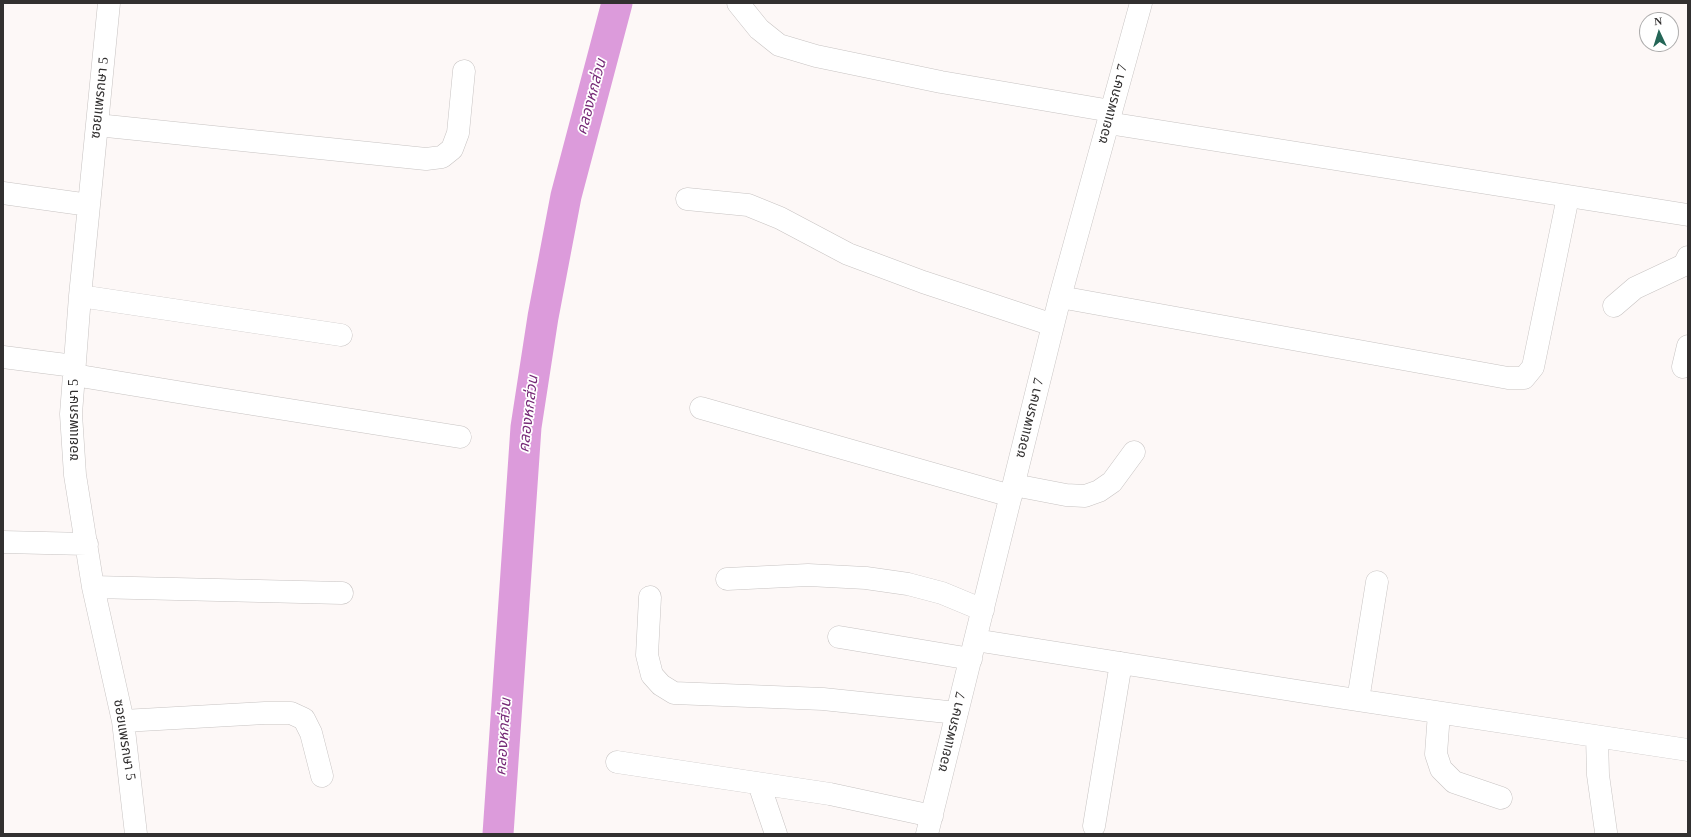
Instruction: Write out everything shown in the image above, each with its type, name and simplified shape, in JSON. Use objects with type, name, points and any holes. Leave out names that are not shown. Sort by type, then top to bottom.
[{"type":"street","name":"ซอยแพรกษา 5","points":[[109,3],[80,296],[72,414],[75,475],[93,587],[122,721],[136,834]]},
{"type":"street","points":[[738,3],[758,29],[779,45],[816,56],[1110,117],[1568,197],[1688,215]]},
{"type":"street","name":"ซอยแพรกษา 7","points":[[929,825],[1060,297],[1141,3]]},
{"type":"street","points":[[97,125],[426,159],[442,157],[452,150],[458,133],[464,71]]},
{"type":"street","points":[[3,193],[89,205]]},
{"type":"street","points":[[1060,297],[1508,378],[1524,378],[1533,367],[1568,197]]},
{"type":"street","points":[[687,199],[748,205],[780,218],[848,254],[923,282],[1053,325]]},
{"type":"street","points":[[1614,306],[1635,288],[1684,265],[1688,257]]},
{"type":"street","points":[[80,296],[341,336]]},
{"type":"street","points":[[1683,367],[1688,346]]},
{"type":"street","points":[[3,357],[208,398],[460,437]]},
{"type":"street","points":[[701,408],[1012,490],[1084,496],[1099,491],[1112,482],[1134,452]]},
{"type":"street","points":[[3,542],[87,544]]},
{"type":"street","points":[[727,579],[808,575],[866,578],[908,584],[942,593],[983,610]]},
{"type":"street","points":[[1358,700],[1377,582]]},
{"type":"street","points":[[93,587],[342,593]]},
{"type":"street","points":[[650,597],[647,655],[652,675],[661,685],[674,692],[823,700],[957,714]]},
{"type":"street","points":[[839,637],[1120,663],[1688,750]]},
{"type":"street","points":[[1094,826],[1120,663]]},
{"type":"street","points":[[1439,712],[1436,754],[1441,770],[1454,782],[1501,798]]},
{"type":"street","points":[[122,721],[290,713],[304,719],[311,733],[322,776]]},
{"type":"street","points":[[1597,737],[1598,775],[1606,832]]},
{"type":"street","points":[[617,762],[830,794],[929,825]]},
{"type":"street","points":[[759,784],[776,834]]},
{"type":"waterway","name":"คลองหกส่วน","points":[[498,834],[526,427],[543,317],[566,196],[617,3]]}]
